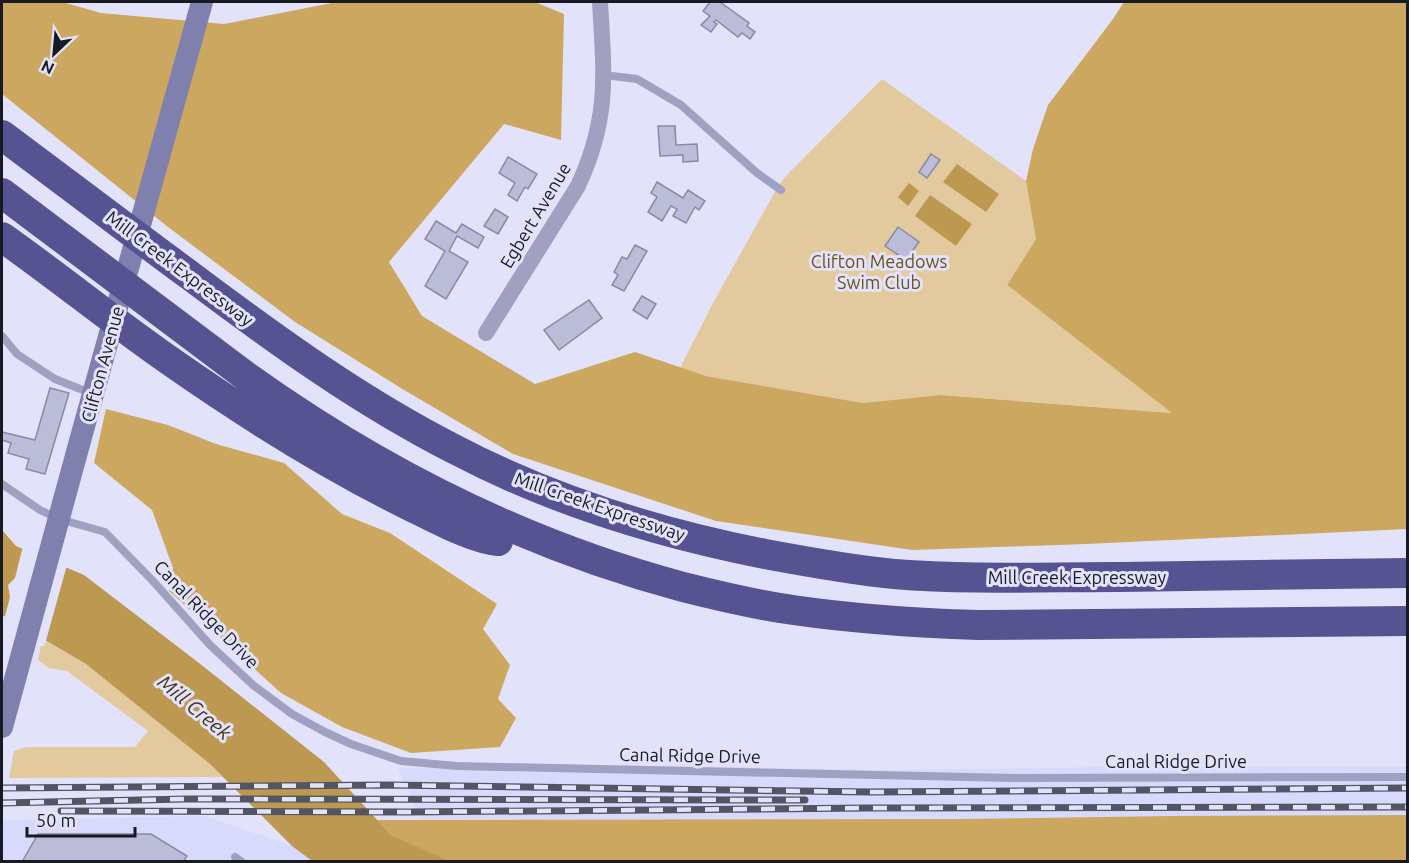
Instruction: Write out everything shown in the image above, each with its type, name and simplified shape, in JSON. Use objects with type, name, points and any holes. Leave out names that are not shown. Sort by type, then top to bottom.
[{"type":"highway","name":"Mill Creek Expressway","points":[[2,135],[307,362],[354,393],[456,451],[561,496],[651,527],[693,539],[809,562],[896,574],[1010,578],[1407,573]]},
{"type":"highway","points":[[2,193],[288,406],[369,457],[480,515],[555,546],[632,573],[713,594],[792,610],[872,619],[979,625],[1407,621]]},
{"type":"highway","points":[[2,237],[172,363],[275,431],[360,481],[451,525],[490,540],[555,546]]},
{"type":"main road","name":"Clifton Avenue","points":[[2,727],[9,672],[24,641],[52,547],[202,2]]},
{"type":"street","name":"Egbert Avenue","points":[[486,333],[578,186],[589,162],[602,111],[604,75],[600,2]]},
{"type":"lane","points":[[604,75],[637,79],[681,105],[757,173],[781,190]]},
{"type":"lane","points":[[2,336],[17,354],[55,379],[94,394]]},
{"type":"lane","name":"Canal Ridge Drive","points":[[2,484],[33,507],[59,519],[105,532],[153,581],[210,645],[253,685],[292,714],[342,740],[401,761],[467,766],[1001,778],[1407,777]]},
{"type":"shaded area","points":[[2,2],[62,2],[101,13],[224,24],[337,2],[535,2],[564,14],[561,140],[504,124],[389,262],[422,316],[535,384],[635,352],[706,376],[863,403],[940,395],[1172,413],[1007,285],[1036,239],[1026,181],[1033,149],[1048,105],[1124,2],[1407,2],[1407,529],[912,550],[716,521],[513,454],[295,322],[168,227],[2,94]]},
{"type":"shaded area","points":[[106,409],[168,425],[216,444],[284,463],[342,514],[390,533],[497,604],[483,629],[510,665],[498,699],[516,718],[500,747],[411,753],[342,727],[281,693],[169,591],[173,568],[152,510],[94,463]]},
{"type":"shaded area","points":[[688,766],[883,770],[1407,767],[1408,815],[959,819],[421,819],[398,768]]},
{"type":"shaded area","points":[[1407,815],[1408,861],[449,862],[391,835],[377,820],[959,819]]},
{"type":"shaded area","points":[[204,816],[292,846],[312,861],[2,861],[2,820]]},
{"type":"green space","name":"Clifton Meadows Swim Club","points":[[882,79],[1026,181],[1036,239],[1007,285],[1173,413],[940,395],[863,403],[706,376],[680,368],[713,303],[784,178]]},
{"type":"green space","points":[[46,641],[86,664],[223,777],[9,778],[14,751],[26,747],[135,747],[148,731],[67,671],[49,668],[38,660],[41,646],[44,646]]},
{"type":"water","points":[[957,164],[999,194],[986,212],[943,182]]},
{"type":"water","points":[[909,183],[919,191],[908,206],[898,197]]},
{"type":"water","points":[[930,195],[972,224],[956,246],[915,216]]},
{"type":"water","name":"Mill Creek","points":[[2,530],[16,546],[84,575],[199,663],[324,762],[391,835],[449,861],[312,861],[292,846],[210,764],[86,664],[2,615]]},
{"type":"pier","points":[[23,546],[67,565],[45,644],[4,620],[10,597],[8,585],[15,578]]},
{"type":"building","points":[[710,2],[720,2],[749,23],[747,26],[755,32],[750,39],[742,33],[738,37],[716,20],[714,22],[717,24],[711,32],[701,25],[710,16],[703,11]]},
{"type":"building","points":[[658,126],[675,126],[676,145],[697,144],[698,161],[683,162],[683,155],[660,156]]},
{"type":"building","points":[[931,154],[940,160],[927,178],[919,172]]},
{"type":"building","points":[[508,157],[537,174],[528,189],[525,187],[517,201],[508,195],[515,183],[499,173]]},
{"type":"building","points":[[657,182],[683,198],[688,190],[705,201],[699,210],[695,207],[686,223],[673,216],[677,209],[671,206],[662,221],[648,212],[657,197],[651,193]]},
{"type":"building","points":[[495,209],[508,217],[498,234],[484,226]]},
{"type":"building","points":[[436,221],[456,233],[462,224],[484,237],[478,248],[457,236],[449,251],[468,262],[446,299],[425,286],[445,251],[425,239]]},
{"type":"building","points":[[898,227],[919,242],[906,260],[885,246]]},
{"type":"building","points":[[635,245],[647,251],[624,291],[612,285],[618,275],[614,272],[622,257],[627,259]]},
{"type":"building","points":[[642,296],[656,304],[647,319],[633,310]]},
{"type":"building","points":[[589,300],[602,318],[559,350],[544,330]]},
{"type":"building","points":[[50,388],[69,393],[45,474],[26,469],[29,459],[8,453],[11,443],[2,440],[2,432],[35,440]]},
{"type":"building","points":[[38,834],[151,834],[187,856],[183,862],[22,862]]},
{"type":"railway","points":[[2,788],[389,785],[870,792],[1408,788]]},
{"type":"railway","points":[[2,803],[186,799],[805,800]]},
{"type":"railway","points":[[61,811],[408,812],[1408,807]]}]
